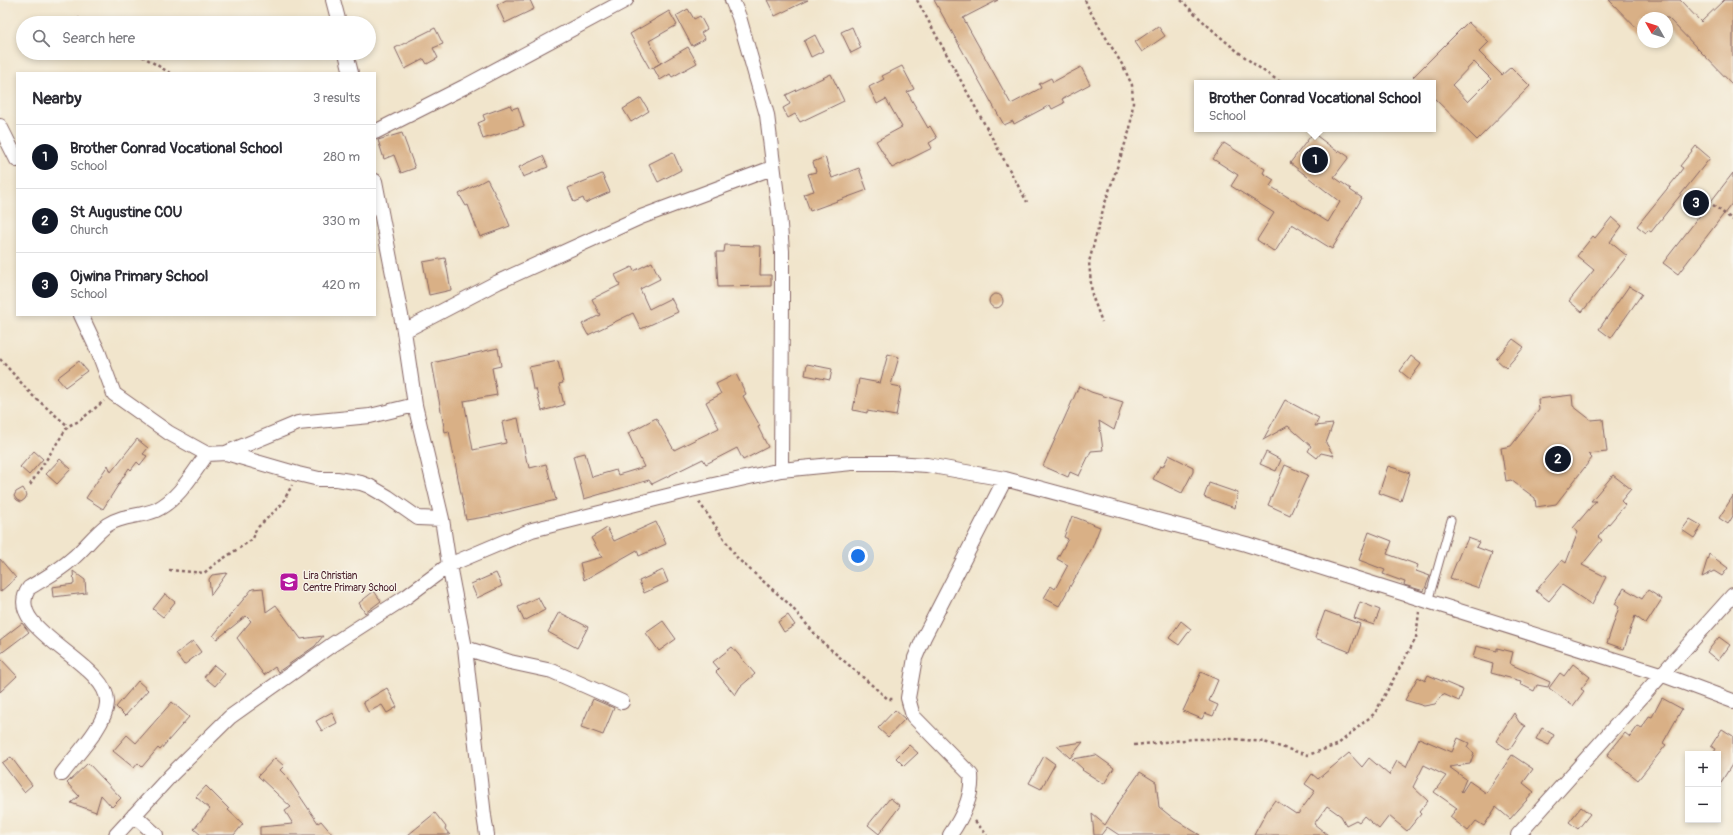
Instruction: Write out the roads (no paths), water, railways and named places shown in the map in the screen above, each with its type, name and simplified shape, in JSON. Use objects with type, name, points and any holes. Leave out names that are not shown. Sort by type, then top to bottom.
[{"type":"street","points":[[333,0],[337,16]]},
{"type":"street","points":[[376,131],[464,87],[626,0]]},
{"type":"street","points":[[732,0],[739,17],[767,115],[772,168],[779,212],[782,251],[781,470]]},
{"type":"street","points":[[348,60],[351,72]]},
{"type":"street","points":[[0,126],[16,158]]},
{"type":"street","points":[[404,331],[498,282],[641,217],[772,168]]},
{"type":"street","points":[[376,186],[404,331],[415,405],[442,519],[465,648],[487,835]]},
{"type":"street","points":[[81,316],[98,351],[114,394],[169,434],[207,454],[226,454],[298,474],[360,483],[382,493],[418,518],[442,519]]},
{"type":"street","points":[[226,454],[298,423],[370,416],[415,405]]},
{"type":"street","points":[[62,774],[101,723],[106,712],[106,692],[82,665],[42,635],[28,619],[24,608],[25,592],[71,560],[116,520],[155,510],[165,504],[176,495],[207,454]]},
{"type":"street","points":[[116,835],[230,717],[333,644],[406,597],[449,565],[532,530],[691,490],[781,470],[852,463],[927,465],[1005,479],[1246,544],[1663,675],[1733,701]]},
{"type":"street","points":[[950,835],[966,807],[972,784],[971,775],[913,716],[908,698],[915,658],[924,637],[1005,479]]},
{"type":"street","points":[[1518,835],[1663,675],[1733,595]]},
{"type":"street","points":[[465,648],[510,662],[552,671],[622,702]]},
{"type":"street","points":[[134,815],[156,835]]},
{"type":"lane","points":[[1424,601],[1451,520]]},
{"type":"place","name":"Brother Conrad Vocational School","points":[[1315,160]]},
{"type":"place","name":"Ojwina Primary School","points":[[1696,203]]},
{"type":"place","name":"St Augustine COU","points":[[1558,459]]},
{"type":"place","name":"Lira Christian Centre Primary School","points":[[289,582]]}]
